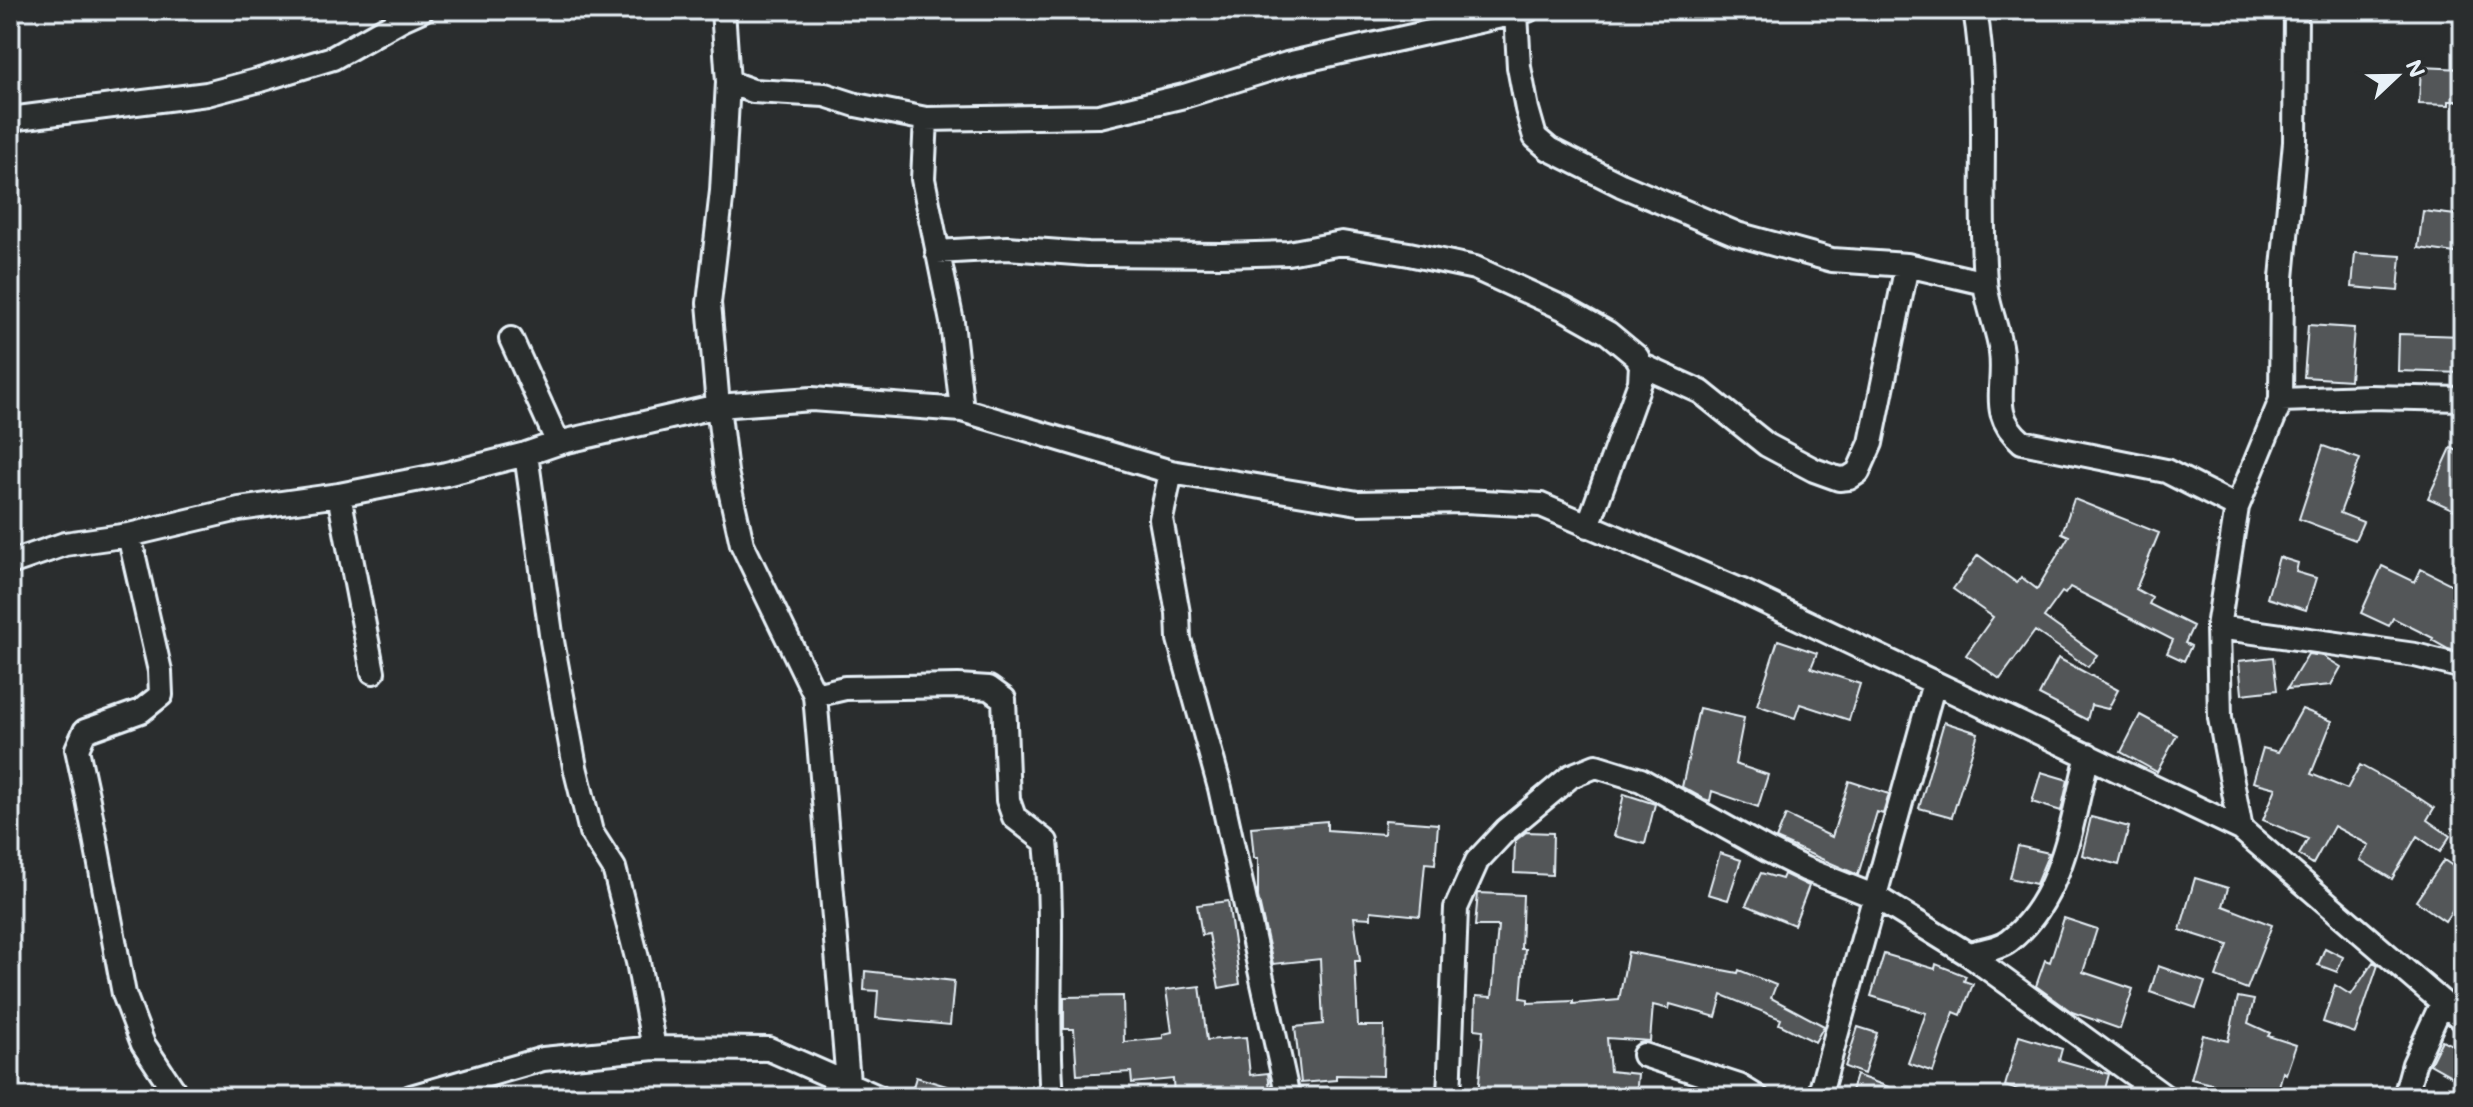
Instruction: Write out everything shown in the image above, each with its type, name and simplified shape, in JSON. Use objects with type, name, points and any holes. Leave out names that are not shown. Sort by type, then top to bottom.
[{"type":"street","points":[[10,119],[207,94],[260,80],[333,58],[422,10]]},
{"type":"street","points":[[723,10],[728,82],[722,191],[709,303],[718,406],[726,472],[742,544],[815,695],[845,1089]]},
{"type":"street","points":[[1975,10],[1981,44],[1985,283],[2001,352],[2000,412],[2009,431],[2022,442],[2166,471],[2237,507]]},
{"type":"street","points":[[2241,829],[2220,718],[2218,627],[2237,507],[2281,400],[2282,278],[2295,142],[2296,10]]},
{"type":"street","points":[[728,82],[753,91],[825,95],[856,105],[926,119],[1099,116],[1184,96],[1287,64],[1522,12],[1519,67],[1527,109],[1535,137],[1549,149],[1621,185],[1737,234],[1832,260],[1907,265],[1985,283]]},
{"type":"street","points":[[926,119],[923,179],[952,322],[962,410]]},
{"type":"street","points":[[937,252],[1007,248],[1088,254],[1222,255],[1288,253],[1342,243],[1475,268],[1565,309],[1608,333],[1637,357],[1641,365],[1640,382],[1588,526]]},
{"type":"street","points":[[1641,365],[1701,392],[1767,445],[1814,470],[1839,479],[1849,478],[1858,472],[1871,443],[1907,265]]},
{"type":"street","points":[[511,339],[558,443]]},
{"type":"street","points":[[2281,400],[2369,397],[2463,399]]},
{"type":"street","points":[[10,563],[65,544],[129,535],[239,509],[339,495],[446,474],[558,443],[718,406],[812,399],[962,410],[1171,472],[1358,503],[1465,501],[1541,505],[1740,590],[2241,829],[2463,1020]]},
{"type":"street","points":[[526,454],[552,641],[575,767],[591,832],[614,868],[638,962],[654,1048]]},
{"type":"street","points":[[1171,472],[1161,519],[1178,613],[1179,639],[1220,788],[1288,1097]]},
{"type":"street","points":[[339,495],[373,672]]},
{"type":"street","points":[[129,535],[160,671],[161,695],[141,711],[85,731],[77,749],[124,994],[143,1044],[178,1097]]},
{"type":"street","points":[[2218,627],[2415,655],[2463,667]]},
{"type":"street","points":[[1819,1097],[1934,683]]},
{"type":"street","points":[[815,695],[845,688],[958,686],[989,688],[1004,699],[1008,800],[1014,817],[1046,842],[1052,1097]]},
{"type":"street","points":[[1968,954],[2007,943],[2044,900],[2060,864],[2088,755]]},
{"type":"street","points":[[1449,1097],[1456,908],[1477,861],[1506,830],[1571,776],[1596,766],[1641,780],[1793,863],[1876,897],[1968,954],[2165,1097]]},
{"type":"street","points":[[2405,1097],[2414,1064],[2442,1003]]},
{"type":"street","points":[[411,1097],[543,1059],[654,1048],[769,1049],[845,1089],[878,1097]]},
{"type":"street","points":[[1644,1055],[1739,1086],[1757,1097]]},
{"type":"building","points":[[2421,67],[2463,69],[2463,101],[2449,101],[2449,105],[2419,104]]},
{"type":"building","points":[[2423,211],[2463,216],[2463,254],[2418,248]]},
{"type":"building","points":[[2355,253],[2401,256],[2398,291],[2352,287]]},
{"type":"building","points":[[2308,325],[2354,328],[2350,380],[2304,377]]},
{"type":"building","points":[[2399,334],[2463,336],[2463,373],[2398,371]]},
{"type":"building","points":[[2323,446],[2360,459],[2340,513],[2363,522],[2355,540],[2299,519]]},
{"type":"building","points":[[2451,448],[2463,453],[2463,514],[2428,498]]},
{"type":"building","points":[[2074,499],[2159,533],[2136,589],[2152,598],[2149,604],[2193,626],[2185,643],[2191,646],[2184,661],[2167,653],[2173,640],[2070,587],[2065,594],[2062,592],[2044,617],[2097,655],[2088,667],[2035,631],[2000,679],[1966,655],[1993,617],[1953,589],[1978,555],[2017,583],[2021,577],[2037,589],[2069,536],[2062,533]]},
{"type":"building","points":[[2279,557],[2298,563],[2296,572],[2316,578],[2306,610],[2267,598]]},
{"type":"building","points":[[2382,566],[2415,582],[2421,569],[2463,590],[2463,653],[2448,649],[2393,618],[2389,626],[2361,613]]},
{"type":"building","points":[[1778,640],[1817,653],[1811,668],[1860,684],[1849,720],[1800,704],[1795,718],[1757,705]]},
{"type":"building","points":[[2308,654],[2323,656],[2341,667],[2331,685],[2287,689]]},
{"type":"building","points":[[2273,657],[2277,690],[2242,694],[2239,661]]},
{"type":"building","points":[[2058,658],[2118,690],[2108,709],[2091,705],[2087,720],[2039,695]]},
{"type":"building","points":[[1699,708],[1744,718],[1735,764],[1768,775],[1758,807],[1712,791],[1710,801],[1682,787]]},
{"type":"building","points":[[2302,709],[2332,721],[2311,774],[2347,789],[2360,765],[2416,796],[2434,808],[2427,820],[2450,836],[2440,852],[2417,836],[2392,879],[2360,860],[2369,845],[2334,826],[2313,864],[2299,855],[2308,839],[2263,820],[2276,788],[2253,782],[2263,748],[2278,752]]},
{"type":"building","points":[[2140,715],[2177,735],[2157,772],[2121,752]]},
{"type":"building","points":[[1944,722],[1978,733],[1952,817],[1919,808]]},
{"type":"building","points":[[2041,772],[2068,780],[2061,811],[2032,802]]},
{"type":"building","points":[[1849,781],[1889,794],[1883,814],[1877,812],[1858,875],[1776,839],[1786,815],[1832,837]]},
{"type":"building","points":[[1624,794],[1655,804],[1645,844],[1614,836]]},
{"type":"building","points":[[2091,817],[2129,827],[2119,865],[2082,855]]},
{"type":"building","points":[[1385,820],[1438,824],[1435,864],[1425,863],[1420,916],[1371,911],[1371,918],[1354,917],[1360,961],[1355,961],[1358,1026],[1384,1026],[1383,1076],[1336,1075],[1336,1080],[1301,1083],[1295,1027],[1323,1024],[1320,959],[1273,964],[1258,897],[1258,858],[1254,858],[1251,827],[1327,821],[1327,830],[1384,834]]},
{"type":"building","points":[[1526,832],[1553,833],[1552,875],[1514,873],[1515,841]]},
{"type":"building","points":[[2018,846],[2049,853],[2036,884],[2010,878]]},
{"type":"building","points":[[1720,853],[1741,860],[1728,900],[1708,894]]},
{"type":"building","points":[[2444,860],[2463,873],[2463,895],[2445,921],[2416,901]]},
{"type":"building","points":[[1761,873],[1782,879],[1784,874],[1809,886],[1794,925],[1746,905]]},
{"type":"building","points":[[2195,878],[2228,888],[2223,906],[2272,925],[2247,989],[2216,977],[2228,945],[2180,930]]},
{"type":"building","points":[[1478,893],[1523,895],[1521,949],[1525,949],[1521,998],[1528,999],[1528,1003],[1573,1001],[1573,1004],[1619,1000],[1628,952],[1738,973],[1739,970],[1776,985],[1771,998],[1824,1026],[1815,1042],[1779,1024],[1781,1019],[1722,995],[1716,1017],[1670,1004],[1669,1009],[1653,1005],[1650,1041],[1607,1038],[1610,1071],[1638,1074],[1636,1097],[1478,1097],[1483,1030],[1475,1029],[1476,996],[1492,997],[1498,926],[1475,926]]},
{"type":"building","points":[[1228,901],[1240,984],[1219,988],[1209,934],[1202,935],[1197,905]]},
{"type":"building","points":[[2064,918],[2097,929],[2083,972],[2133,989],[2120,1029],[2072,1012],[2036,986],[2045,960],[2050,962]]},
{"type":"building","points":[[2325,948],[2343,957],[2337,972],[2318,965]]},
{"type":"building","points":[[1884,954],[1935,969],[1936,964],[1966,976],[1964,981],[1973,984],[1961,1015],[1954,1012],[1933,1072],[1908,1063],[1926,1013],[1871,996]]},
{"type":"building","points":[[2373,962],[2378,965],[2355,1033],[2323,1022],[2335,985],[2351,995]]},
{"type":"building","points":[[2158,966],[2205,982],[2196,1008],[2150,992]]},
{"type":"building","points":[[865,971],[954,981],[950,1025],[876,1018],[878,991],[864,990]]},
{"type":"building","points":[[1200,986],[1207,1040],[1246,1037],[1250,1075],[1268,1073],[1271,1097],[1174,1097],[1173,1079],[1132,1083],[1131,1072],[1077,1075],[1074,1029],[1064,1029],[1064,997],[1123,996],[1124,1042],[1163,1038],[1163,1034],[1172,1032],[1166,990]]},
{"type":"building","points":[[2238,997],[2254,1000],[2248,1023],[2270,1033],[2268,1036],[2296,1045],[2286,1074],[2283,1072],[2276,1097],[2230,1097],[2232,1089],[2191,1079],[2203,1035],[2228,1041]]},
{"type":"building","points":[[1858,1027],[1877,1033],[1864,1074],[1845,1067]]},
{"type":"building","points":[[2019,1036],[2062,1049],[2059,1060],[2109,1074],[2103,1097],[2041,1097],[2005,1086]]},
{"type":"building","points":[[2442,1040],[2463,1050],[2463,1062],[2455,1078],[2430,1064]]},
{"type":"building","points":[[1856,1075],[1910,1095],[1910,1097],[1849,1097]]},
{"type":"building","points":[[916,1077],[970,1093],[969,1097],[910,1097]]}]
